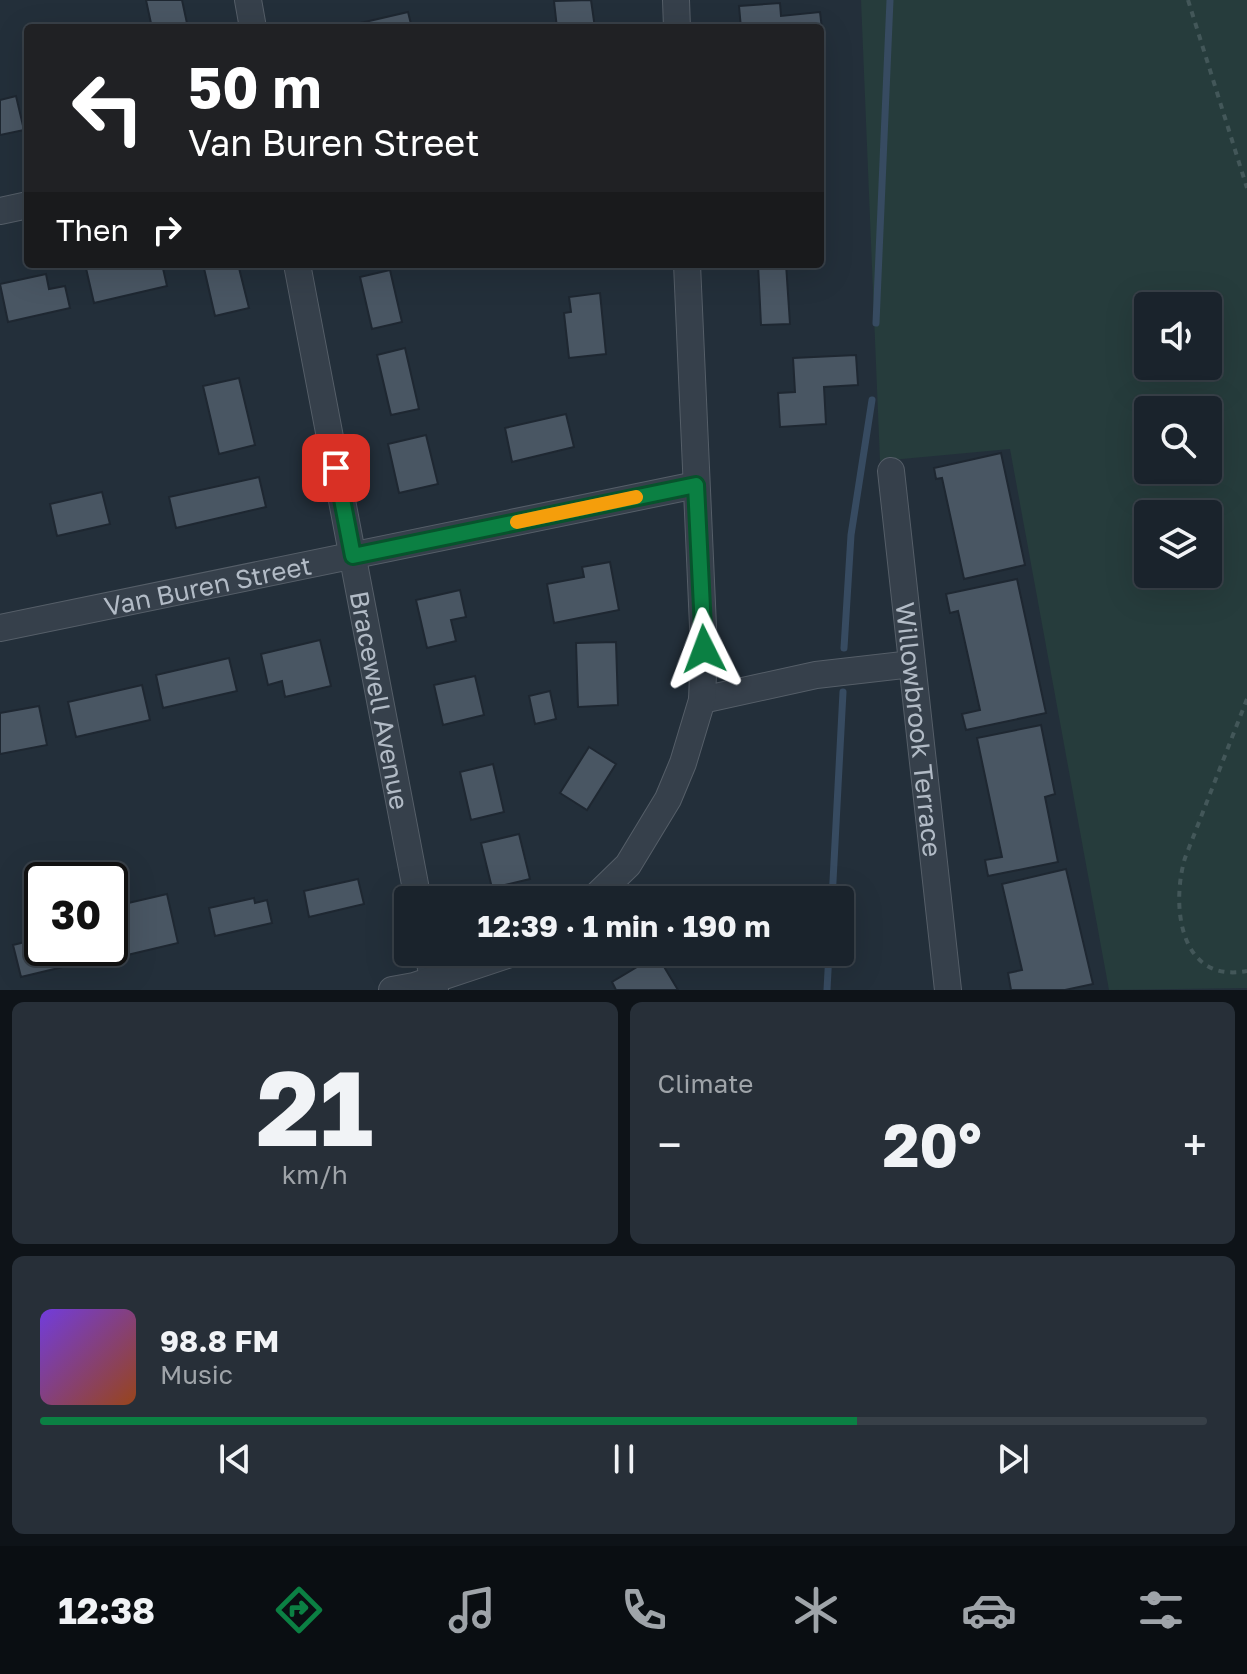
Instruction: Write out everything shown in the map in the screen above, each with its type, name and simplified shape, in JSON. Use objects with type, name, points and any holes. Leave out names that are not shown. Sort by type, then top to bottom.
[{"type":"street","points":[[248,0],[252,24]]},
{"type":"street","points":[[676,0],[677,24]]},
{"type":"street","points":[[0,211],[24,206]]},
{"type":"street","name":"Bracewell Avenue","points":[[298,268],[415,886]]},
{"type":"street","points":[[606,886],[628,865],[668,799],[683,763],[702,700],[704,649],[687,268]]},
{"type":"street","name":"Willowbrook Terrace","points":[[891,471],[948,990]]},
{"type":"street","name":"Van Buren Street","points":[[0,628],[696,485]]},
{"type":"street","points":[[702,700],[816,675],[912,664]]},
{"type":"street","points":[[392,990],[434,984],[480,966]]},
{"type":"path","points":[[1188,0],[1247,188]]},
{"type":"path","points":[[1247,699],[1185,858],[1179,877],[1178,899],[1180,925],[1187,944],[1199,959],[1212,969],[1238,973],[1247,971]]},
{"type":"green space","points":[[861,0],[1247,0],[1247,988],[1109,990],[1010,449],[880,461]]},
{"type":"building","points":[[146,0],[182,0],[187,24],[151,24]]},
{"type":"building","points":[[591,0],[594,24],[557,24],[554,1]]},
{"type":"building","points":[[780,3],[781,16],[820,12],[821,24],[741,24],[739,6]]},
{"type":"building","points":[[408,12],[411,24],[356,24]]},
{"type":"building","points":[[16,96],[24,130],[0,135],[0,100]]},
{"type":"building","points":[[86,268],[163,268],[167,286],[94,303]]},
{"type":"building","points":[[204,268],[239,268],[249,308],[215,316]]},
{"type":"building","points":[[758,268],[786,268],[790,324],[761,325]]},
{"type":"building","points":[[390,270],[402,322],[372,329],[360,277]]},
{"type":"building","points":[[46,274],[49,289],[65,286],[70,308],[8,322],[0,284]]},
{"type":"building","points":[[600,293],[606,354],[569,358],[564,313],[571,312],[569,297]]},
{"type":"building","points":[[405,348],[419,409],[391,415],[377,355]]},
{"type":"building","points":[[856,355],[858,385],[824,387],[826,424],[780,427],[778,393],[795,392],[793,358]]},
{"type":"building","points":[[239,378],[255,445],[219,454],[203,386]]},
{"type":"building","points":[[566,414],[574,447],[512,462],[505,428]]},
{"type":"building","points":[[426,435],[438,484],[399,493],[388,444]]},
{"type":"building","points":[[1001,453],[1025,565],[964,579],[942,478],[936,479],[934,468]]},
{"type":"building","points":[[259,477],[266,507],[176,528],[169,497]]},
{"type":"building","points":[[102,492],[110,524],[57,536],[50,504]]},
{"type":"building","points":[[610,562],[619,610],[554,623],[547,584],[584,577],[582,567]]},
{"type":"building","points":[[1017,579],[1046,713],[966,730],[962,714],[980,710],[958,611],[950,613],[946,594]]},
{"type":"building","points":[[460,590],[466,617],[451,620],[456,641],[427,648],[416,600]]},
{"type":"building","points":[[320,640],[331,686],[285,697],[282,681],[268,685],[261,654]]},
{"type":"building","points":[[616,642],[618,705],[578,707],[576,643]]},
{"type":"building","points":[[229,658],[237,691],[163,708],[156,675]]},
{"type":"building","points":[[475,676],[484,715],[443,725],[434,685]]},
{"type":"building","points":[[142,685],[150,720],[76,737],[68,702]]},
{"type":"building","points":[[550,691],[556,719],[535,724],[529,696]]},
{"type":"building","points":[[39,706],[47,745],[0,754],[0,713]]},
{"type":"building","points":[[1041,725],[1055,794],[1045,797],[1058,862],[988,876],[985,860],[1002,857],[977,738]]},
{"type":"building","points":[[589,747],[616,764],[587,810],[560,793]]},
{"type":"building","points":[[493,764],[504,812],[471,820],[460,772]]},
{"type":"building","points":[[519,834],[530,879],[492,886],[481,843]]},
{"type":"building","points":[[1066,869],[1093,984],[1065,990],[1011,990],[1008,973],[1022,970],[1002,884]]},
{"type":"building","points":[[358,879],[364,904],[309,917],[304,891]]},
{"type":"building","points":[[167,894],[178,943],[128,955],[128,903]]},
{"type":"building","points":[[254,898],[255,903],[267,900],[272,923],[215,936],[209,908]]},
{"type":"building","points":[[24,942],[24,966],[67,966],[21,977],[13,945]]},
{"type":"building","points":[[639,966],[664,966],[678,990],[616,990],[612,982]]},
{"type":"waterway","points":[[876,323],[890,0]]},
{"type":"waterway","points":[[844,648],[851,535],[872,400]]},
{"type":"waterway","points":[[833,886],[843,692]]},
{"type":"waterway","points":[[827,990],[828,966]]},
{"type":"slow traffic","points":[[517,522],[636,497]]},
{"type":"route","points":[[336,468],[353,556],[696,485],[704,649]]}]
